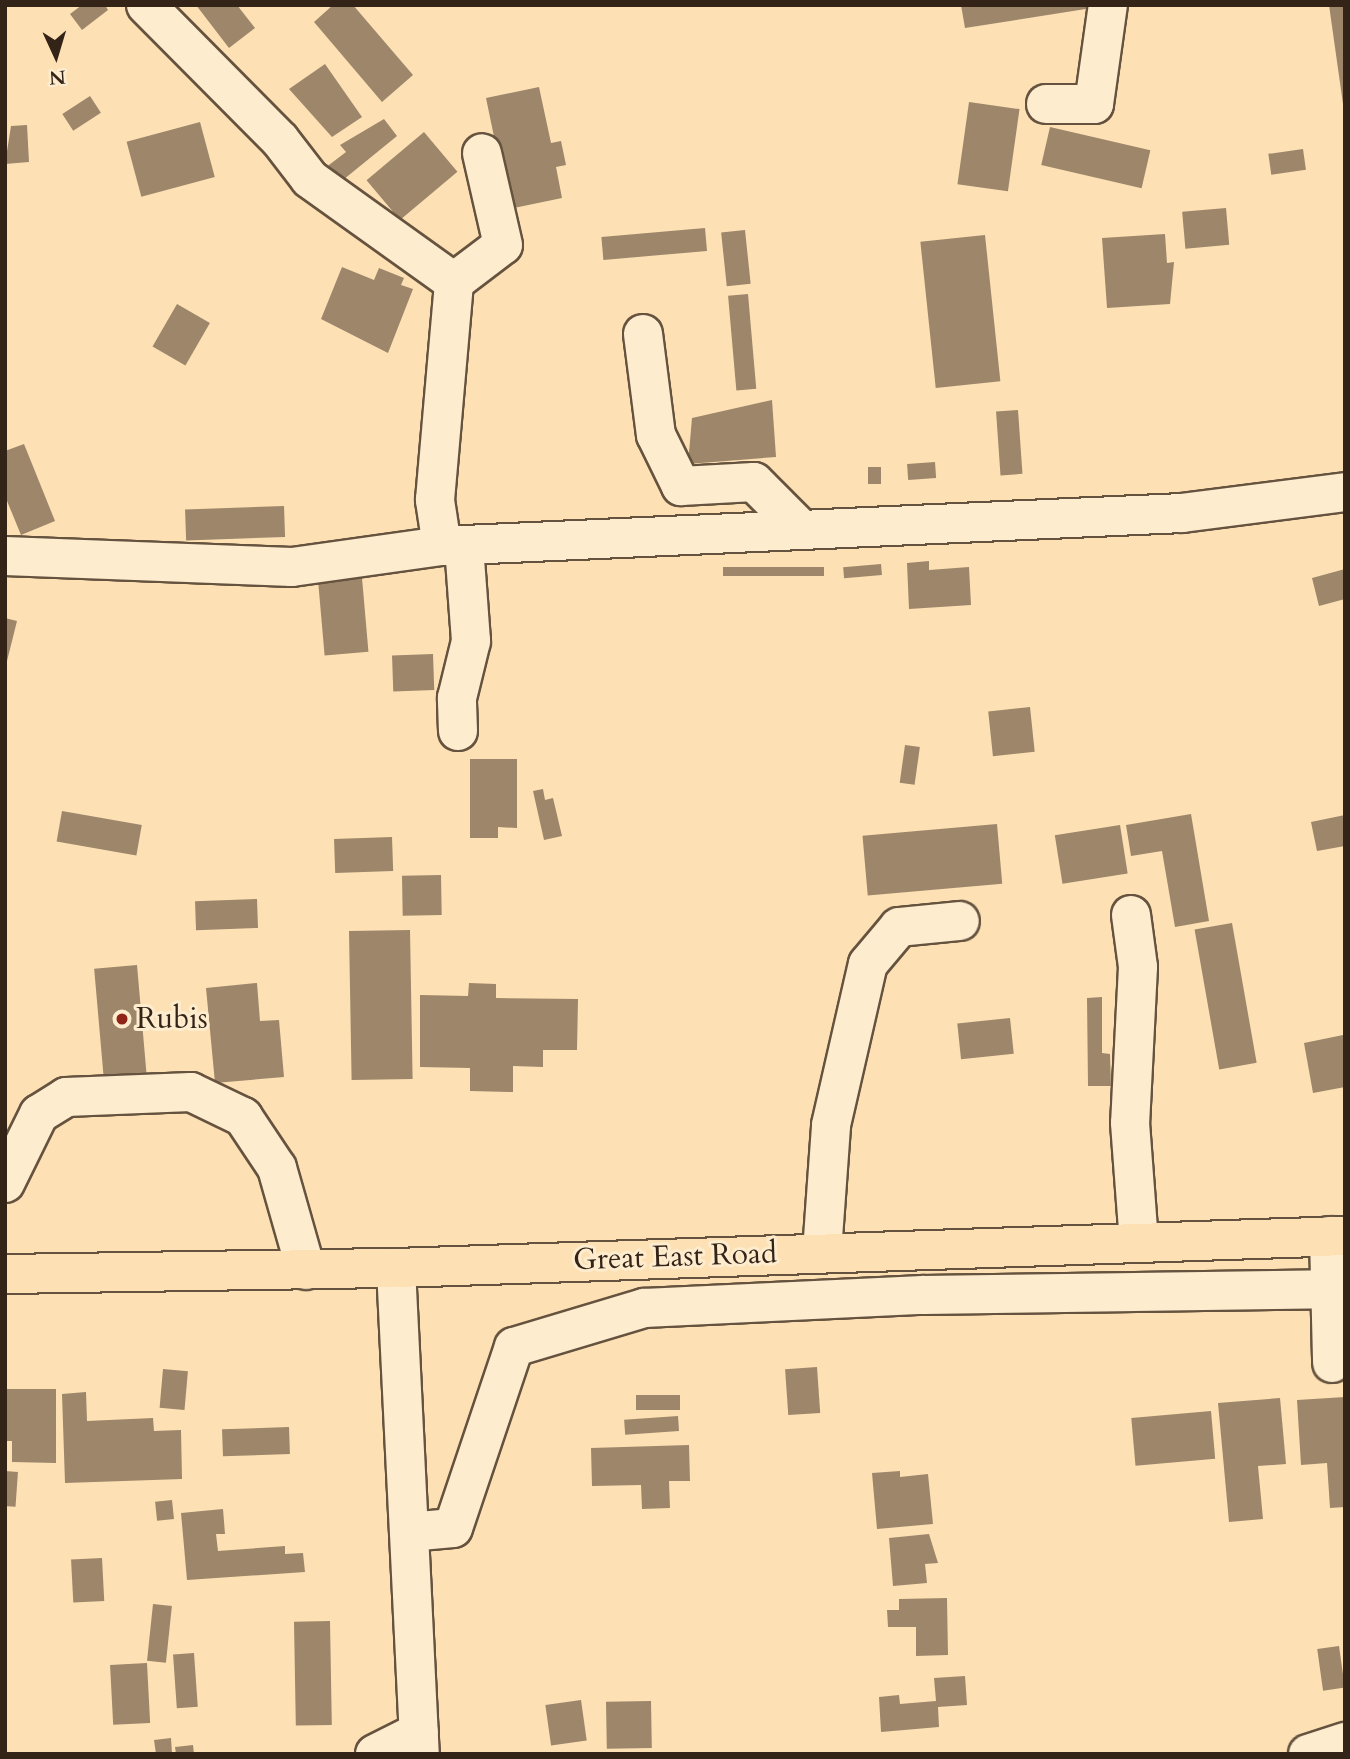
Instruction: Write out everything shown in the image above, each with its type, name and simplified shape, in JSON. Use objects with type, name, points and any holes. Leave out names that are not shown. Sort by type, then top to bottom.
[{"type":"highway","name":"Great East Road","points":[[5,1274],[396,1268],[1337,1236]]},
{"type":"street","points":[[146,5],[280,141],[310,179],[454,282]]},
{"type":"street","points":[[1046,104],[1094,104],[1108,5]]},
{"type":"street","points":[[458,731],[457,698],[471,641],[453,545],[435,500],[454,282],[503,245],[482,153]]},
{"type":"street","points":[[643,334],[656,435],[681,486],[754,482],[802,530]]},
{"type":"street","points":[[6,556],[292,567],[453,545],[1182,513],[1345,492]]},
{"type":"street","points":[[1131,915],[1138,967],[1130,1123],[1139,1242]]},
{"type":"street","points":[[822,1252],[831,1125],[868,964],[899,927],[960,921]]},
{"type":"street","points":[[5,1183],[39,1114],[66,1097],[191,1092],[243,1117],[277,1168],[306,1269]]},
{"type":"street","points":[[1332,1363],[1337,1236]]},
{"type":"street","points":[[375,1754],[420,1743],[396,1268]]},
{"type":"street","points":[[409,1532],[453,1528],[513,1347],[644,1308],[923,1294],[1336,1289]]},
{"type":"street","points":[[1308,1754],[1345,1742]]},
{"type":"building","points":[[82,5],[105,5],[108,10],[82,30],[70,14]]},
{"type":"building","points":[[196,5],[237,5],[255,28],[229,48]]},
{"type":"building","points":[[333,5],[353,5],[413,75],[382,102],[314,22]]},
{"type":"building","points":[[961,5],[1092,5],[1092,8],[965,28]]},
{"type":"building","points":[[1329,5],[1345,5],[1345,104],[1343,104]]},
{"type":"building","points":[[325,64],[362,117],[332,137],[289,89]]},
{"type":"building","points":[[539,87],[551,143],[561,141],[566,165],[556,167],[562,198],[509,209],[486,98]]},
{"type":"building","points":[[90,96],[101,113],[73,131],[62,114]]},
{"type":"building","points":[[969,102],[1020,109],[1008,191],[957,184]]},
{"type":"building","points":[[384,119],[397,136],[338,184],[325,168],[346,152],[340,145]]},
{"type":"building","points":[[200,122],[215,177],[141,197],[127,142]]},
{"type":"building","points":[[27,125],[29,162],[5,164],[11,126]]},
{"type":"building","points":[[1050,127],[1150,150],[1142,188],[1041,165]]},
{"type":"building","points":[[424,132],[457,172],[400,220],[367,180]]},
{"type":"building","points":[[1303,149],[1306,170],[1271,175],[1268,154]]},
{"type":"building","points":[[1226,208],[1229,245],[1185,249],[1182,212]]},
{"type":"building","points":[[705,228],[707,251],[603,260],[601,237]]},
{"type":"building","points":[[745,230],[751,284],[727,286],[721,233]]},
{"type":"building","points":[[1165,234],[1167,263],[1174,262],[1170,304],[1107,308],[1102,238]]},
{"type":"building","points":[[985,235],[1000,381],[936,388],[920,242]]},
{"type":"building","points":[[342,267],[374,280],[379,268],[404,278],[401,285],[413,289],[388,353],[321,319]]},
{"type":"building","points":[[748,294],[756,389],[736,390],[728,296]]},
{"type":"building","points":[[177,304],[210,323],[185,365],[152,346]]},
{"type":"building","points":[[772,400],[776,457],[688,464],[692,418]]},
{"type":"building","points":[[1018,410],[1022,474],[1001,475],[996,412]]},
{"type":"building","points":[[24,444],[55,521],[21,535],[5,496],[5,451]]},
{"type":"building","points":[[935,462],[936,478],[908,480],[907,464]]},
{"type":"building","points":[[868,467],[881,467],[881,484],[868,484]]},
{"type":"building","points":[[284,506],[285,537],[186,540],[185,509]]},
{"type":"building","points":[[929,561],[929,570],[969,567],[971,605],[909,609],[907,563]]},
{"type":"building","points":[[881,564],[882,575],[844,578],[843,567]]},
{"type":"building","points":[[723,567],[824,567],[824,576],[723,576]]},
{"type":"building","points":[[1345,569],[1345,599],[1319,606],[1312,578]]},
{"type":"building","points":[[362,578],[368,652],[325,656],[318,582]]},
{"type":"building","points":[[5,618],[17,621],[6,665],[5,665]]},
{"type":"building","points":[[433,654],[434,690],[393,691],[392,655]]},
{"type":"building","points":[[1030,707],[1035,752],[993,756],[988,711]]},
{"type":"building","points":[[905,745],[920,747],[915,785],[900,783]]},
{"type":"building","points":[[470,759],[517,759],[517,828],[498,827],[498,838],[470,838]]},
{"type":"building","points":[[543,789],[545,800],[553,798],[562,836],[544,840],[533,791]]},
{"type":"building","points":[[62,811],[142,825],[136,856],[57,842]]},
{"type":"building","points":[[1191,814],[1209,921],[1175,927],[1162,851],[1131,856],[1126,825]]},
{"type":"building","points":[[1345,815],[1345,846],[1317,851],[1311,822]]},
{"type":"building","points":[[997,824],[1002,884],[868,896],[863,836]]},
{"type":"building","points":[[1120,825],[1128,873],[1062,884],[1055,835]]},
{"type":"building","points":[[392,837],[393,871],[335,873],[334,839]]},
{"type":"building","points":[[441,875],[442,915],[403,916],[402,876]]},
{"type":"building","points":[[257,899],[258,928],[196,930],[195,901]]},
{"type":"building","points":[[1232,923],[1257,1063],[1219,1069],[1195,930]]},
{"type":"building","points":[[410,930],[413,1079],[352,1080],[349,931]]},
{"type":"building","points":[[137,965],[147,1082],[104,1085],[94,969]]},
{"type":"building","points":[[257,983],[260,1021],[279,1020],[284,1077],[215,1083],[206,988]]},
{"type":"building","points":[[469,983],[496,984],[496,998],[578,999],[577,1050],[543,1050],[543,1067],[513,1066],[513,1092],[470,1091],[470,1068],[420,1067],[420,995],[468,996]]},
{"type":"building","points":[[1102,997],[1102,1053],[1110,1054],[1111,1086],[1088,1086],[1087,998]]},
{"type":"building","points":[[1010,1018],[1014,1054],[961,1059],[957,1024]]},
{"type":"building","points":[[1343,1035],[1345,1087],[1313,1093],[1304,1043]]},
{"type":"building","points":[[817,1367],[820,1413],[788,1415],[785,1369]]},
{"type":"building","points":[[163,1369],[188,1371],[185,1410],[160,1408]]},
{"type":"building","points":[[5,1389],[56,1389],[56,1463],[12,1462],[12,1441],[5,1441]]},
{"type":"building","points":[[86,1392],[87,1421],[153,1418],[154,1431],[181,1430],[182,1479],[65,1483],[62,1394]]},
{"type":"building","points":[[636,1395],[680,1395],[680,1410],[636,1410]]},
{"type":"building","points":[[1345,1397],[1345,1507],[1330,1508],[1327,1463],[1301,1465],[1297,1400]]},
{"type":"building","points":[[1280,1398],[1286,1464],[1258,1466],[1263,1519],[1229,1522],[1218,1403]]},
{"type":"building","points":[[1211,1411],[1215,1459],[1135,1466],[1131,1418]]},
{"type":"building","points":[[678,1416],[679,1431],[625,1435],[624,1420]]},
{"type":"building","points":[[289,1427],[290,1454],[223,1456],[222,1429]]},
{"type":"building","points":[[689,1445],[690,1481],[669,1481],[670,1508],[642,1509],[641,1485],[592,1486],[591,1448]]},
{"type":"building","points":[[5,1471],[18,1472],[16,1507],[5,1506]]},
{"type":"building","points":[[900,1471],[900,1477],[928,1474],[933,1524],[877,1529],[872,1473]]},
{"type":"building","points":[[172,1500],[174,1519],[157,1521],[155,1502]]},
{"type":"building","points":[[223,1509],[225,1534],[216,1534],[218,1551],[285,1546],[285,1554],[303,1553],[305,1572],[187,1580],[181,1513]]},
{"type":"building","points":[[929,1534],[938,1563],[925,1564],[927,1583],[893,1586],[889,1538]]},
{"type":"building","points":[[102,1558],[104,1601],[73,1603],[71,1560]]},
{"type":"building","points":[[947,1598],[948,1655],[916,1656],[916,1627],[888,1627],[887,1610],[899,1610],[899,1599]]},
{"type":"building","points":[[153,1604],[172,1606],[166,1663],[147,1661]]},
{"type":"building","points":[[330,1621],[332,1725],[296,1726],[294,1622]]},
{"type":"building","points":[[1339,1646],[1345,1688],[1323,1691],[1317,1649]]},
{"type":"building","points":[[194,1653],[198,1707],[177,1708],[173,1654]]},
{"type":"building","points":[[147,1663],[150,1723],[113,1725],[110,1665]]},
{"type":"building","points":[[965,1676],[967,1705],[938,1707],[939,1727],[881,1732],[879,1697],[899,1695],[900,1704],[936,1701],[934,1678]]},
{"type":"building","points":[[581,1700],[587,1741],[551,1746],[545,1705]]},
{"type":"building","points":[[651,1701],[652,1748],[607,1749],[606,1702]]},
{"type":"building","points":[[171,1738],[172,1754],[156,1754],[154,1740]]},
{"type":"building","points":[[193,1745],[194,1754],[176,1754],[175,1747]]},
{"type":"place","name":"Rubis","points":[[122,1019]]}]
